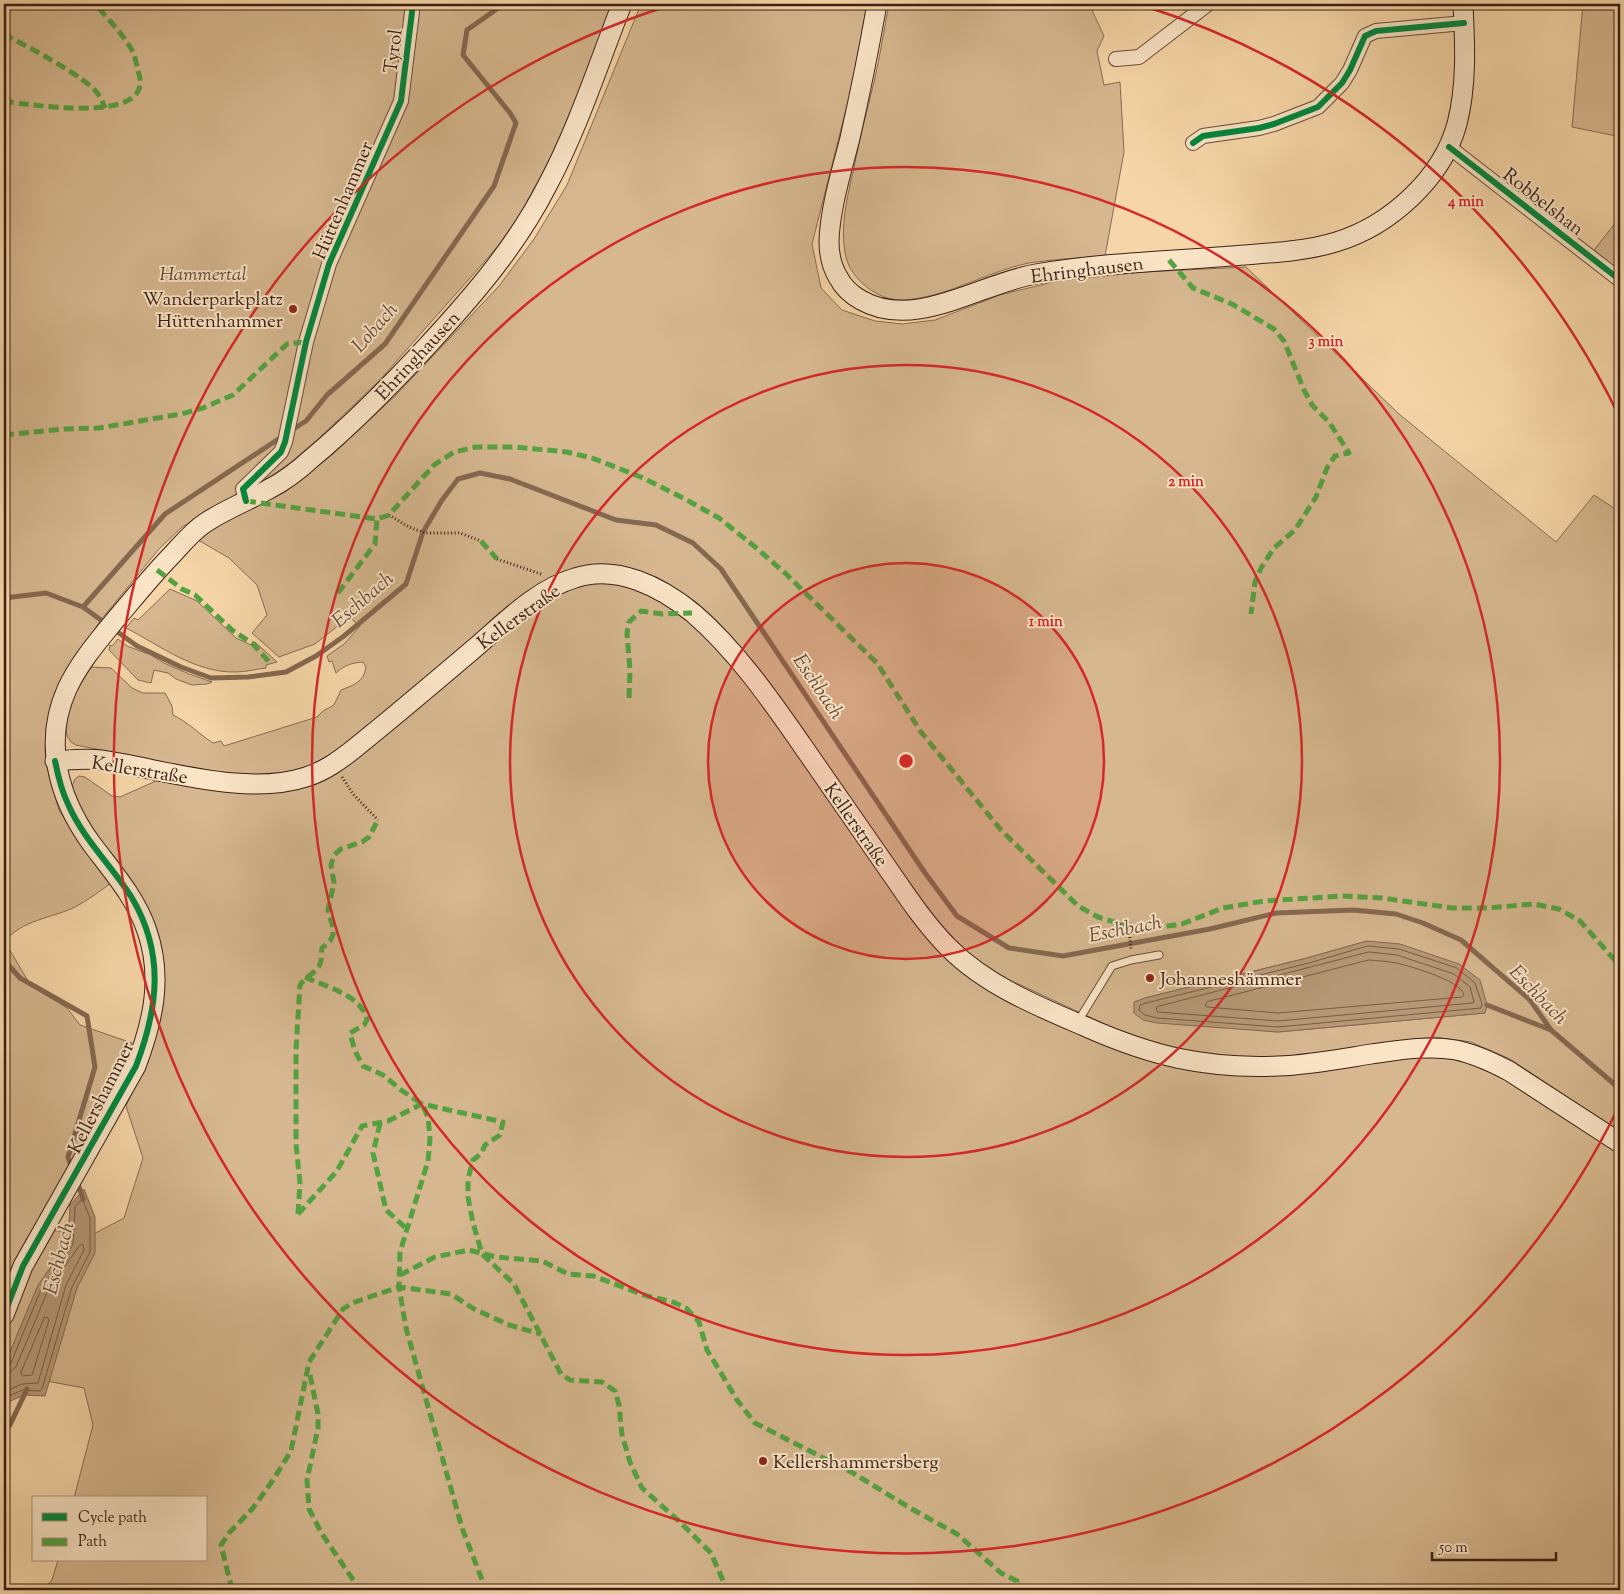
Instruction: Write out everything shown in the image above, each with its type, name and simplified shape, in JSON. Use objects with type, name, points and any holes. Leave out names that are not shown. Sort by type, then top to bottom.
[{"type":"main road","name":"Ehringhausen","points":[[111,625],[157,570],[193,532],[203,524],[271,488],[293,474],[346,429],[402,374],[494,270],[531,215],[554,173],[573,131],[622,4]]},
{"type":"main road","name":"Ehringhausen","points":[[877,4],[859,101],[837,192],[829,241],[834,270],[846,289],[864,302],[884,309],[905,310],[928,308],[1020,277],[1052,272],[1307,249],[1350,238],[1371,227],[1406,201],[1428,178],[1449,147],[1457,125],[1462,98],[1465,60],[1463,4]]},
{"type":"main road","name":"Kellerstraße","points":[[55,761],[101,760],[202,779],[241,783],[293,780],[321,771],[374,734],[500,626],[539,596],[565,581],[586,575],[614,574],[634,579],[658,590],[692,613],[721,641],[774,706],[909,899],[948,947],[986,978],[1077,1023],[1151,1052],[1177,1059],[1217,1065],[1282,1066],[1308,1064],[1406,1049],[1456,1050],[1481,1057],[1509,1071],[1620,1143]]},
{"type":"main road","name":"Kellershammer","points":[[4,1315],[24,1266],[136,1066],[148,1035],[153,1006],[154,965],[148,934],[142,918],[131,898],[90,841],[68,806],[55,761],[54,739],[64,697],[75,674],[111,625]]},
{"type":"street","name":"Tyrol","points":[[401,101],[412,4]]},
{"type":"street","points":[[1116,59],[1139,57],[1208,4]]},
{"type":"street","points":[[1193,143],[1202,136],[1250,130],[1274,124],[1318,107],[1342,83],[1365,36],[1376,30],[1464,23]]},
{"type":"street","name":"Hüttenhammer","points":[[246,501],[243,489],[281,452],[290,421],[306,342],[329,264],[401,101]]},
{"type":"street","name":"Robbelshan","points":[[1449,147],[1620,280]]},
{"type":"lane","points":[[1077,1023],[1112,966],[1131,960],[1159,955]]},
{"type":"path","points":[[389,515],[409,527],[425,533],[460,533],[481,541]]},
{"type":"path","points":[[498,559],[544,575]]},
{"type":"path","points":[[335,763],[353,794],[378,820]]},
{"type":"path","points":[[1120,924],[1128,931],[1131,960]]},
{"type":"green space","name":"Hammertal","points":[[4,4],[614,4],[555,150],[518,218],[500,244],[378,382],[318,439],[290,463],[264,481],[245,489],[182,527],[159,549],[100,621],[55,692],[46,731],[45,752],[49,776],[59,810],[111,883],[75,907],[37,920],[19,929],[5,942],[31,986],[67,1008],[80,1025],[132,1043],[108,1097],[16,1258],[4,1287]]},
{"type":"green space","points":[[641,4],[867,4],[856,70],[812,244],[821,288],[842,310],[875,321],[902,324],[935,320],[1000,295],[1057,281],[1143,272],[1246,267],[1399,414],[1556,542],[1594,495],[1620,512],[1620,1132],[1510,1059],[1471,1042],[1434,1037],[1292,1057],[1237,1057],[1187,1052],[1147,1041],[1113,1028],[999,975],[975,959],[937,920],[745,653],[722,626],[710,614],[682,593],[657,579],[632,570],[607,567],[579,569],[327,760],[299,771],[262,776],[219,774],[76,745],[71,742],[67,736],[67,717],[78,686],[91,667],[111,668],[132,688],[143,693],[165,693],[172,706],[173,715],[213,743],[221,741],[224,746],[317,717],[334,705],[341,690],[361,680],[366,667],[363,662],[348,665],[336,673],[332,661],[329,662],[327,656],[344,644],[360,626],[349,617],[315,644],[279,657],[252,633],[267,615],[257,585],[229,558],[198,540],[220,524],[285,492],[333,454],[397,394],[499,286],[534,239],[567,185]],"holes":[[[1367,941],[1485,1013],[1278,1032],[1224,1027],[1145,998],[1307,958]]]},
{"type":"green space","points":[[889,4],[1089,4],[1104,36],[1097,51],[1104,85],[1120,82],[1124,152],[1105,256],[1029,263],[997,272],[935,295],[902,300],[884,297],[875,293],[853,273],[846,257],[844,245],[845,211]]},
{"type":"green space","points":[[1583,4],[1620,4],[1620,195],[1616,136],[1572,127]]},
{"type":"green space","points":[[1620,217],[1620,272],[1594,250]]},
{"type":"green space","points":[[595,581],[635,587],[664,602],[696,627],[723,655],[764,704],[931,939],[1161,1063],[1419,1056],[1466,1061],[1492,1070],[1551,1106],[1620,1153],[1620,1590],[42,1590],[52,1580],[57,1562],[208,1562],[208,1496],[75,1496],[93,1425],[84,1388],[4,1373],[4,1343],[11,1320],[28,1276],[55,1230],[84,1239],[124,1218],[143,1158],[126,1106],[151,1051],[160,1021],[164,991],[164,965],[160,941],[142,898],[90,827],[74,794],[72,786],[75,779],[79,776],[85,777],[112,796],[120,797],[156,781],[295,788],[538,605],[563,590]]},
{"type":"green space","points":[[170,589],[197,601],[236,638],[251,645],[255,642],[277,662],[266,665],[266,668],[240,672],[206,668],[179,657],[126,628],[134,618],[138,620]]},
{"type":"green space","points":[[118,639],[127,646],[151,655],[164,663],[212,682],[192,685],[176,679],[168,673],[154,670],[151,683],[138,680],[109,650],[110,645],[112,646]]},
{"type":"water","points":[[1367,941],[1400,944],[1459,964],[1480,980],[1487,1005],[1485,1013],[1278,1032],[1157,1023],[1143,1020],[1134,1013],[1134,1002],[1145,998],[1307,958]]},
{"type":"water","points":[[84,1189],[95,1217],[95,1253],[77,1288],[45,1396],[24,1395],[6,1403],[4,1402],[4,1366],[38,1285],[68,1243],[70,1205]]},
{"type":"waterway","name":"Lobach","points":[[290,431],[306,421],[327,395],[385,344],[494,186],[516,123],[463,55],[467,30],[502,4]]},
{"type":"waterway","name":"Lobach","points":[[83,607],[165,514],[283,436]]},
{"type":"waterway","name":"Eschbach","points":[[4,598],[46,593],[83,607],[137,646],[181,667],[211,678],[248,677],[286,672],[316,656],[344,636],[406,584],[423,532],[442,500],[458,479],[480,473],[510,479],[616,520],[656,525],[693,543],[721,569],[925,873],[957,916],[1009,948],[1063,956],[1210,929],[1276,913],[1353,910],[1396,914],[1423,923],[1461,940],[1530,1000],[1551,1030],[1620,1089]]},
{"type":"waterway","name":"Eschbach","points":[[4,960],[20,978],[87,1016],[95,1067],[68,1157],[72,1169]]},
{"type":"waterway","points":[[1487,1005],[1551,1030]]},
{"type":"waterway","name":"Eschbach","points":[[77,1181],[83,1199]]},
{"type":"waterway","name":"Eschbach","points":[[10,1425],[27,1389]]},
{"type":"marked path","points":[[4,101],[77,108],[117,105],[131,99],[139,89],[140,84],[134,54],[120,33],[95,4]]},
{"type":"marked path","points":[[4,34],[54,62],[92,87],[105,108]]},
{"type":"marked path","points":[[1169,260],[1193,288],[1232,304],[1274,329],[1284,341],[1312,405],[1329,422],[1349,453],[1335,456],[1327,468],[1316,497],[1295,530],[1274,548],[1261,568],[1255,582],[1251,614]]},
{"type":"marked path","points":[[4,435],[64,429],[99,428],[181,414],[203,408],[233,395],[287,344],[306,342]]},
{"type":"marked path","points":[[246,501],[377,519],[389,515],[434,465],[454,452],[476,447],[515,447],[567,452],[592,458],[641,477],[719,518],[785,573],[877,663],[921,732],[1001,830],[1078,906],[1098,917],[1120,924],[1162,927],[1182,924],[1223,908],[1264,901],[1343,896],[1382,898],[1452,908],[1488,908],[1534,904],[1559,909],[1580,921],[1620,966]]},
{"type":"marked path","points":[[338,593],[375,544],[377,519]]},
{"type":"marked path","points":[[481,541],[497,559]]},
{"type":"marked path","points":[[157,570],[182,589],[195,595],[232,630],[253,644],[271,664]]},
{"type":"marked path","points":[[629,698],[630,671],[627,633],[629,622],[641,611],[662,614],[692,613]]},
{"type":"marked path","points":[[298,1214],[300,1183],[296,1144],[296,1050],[300,985],[318,967],[321,961],[322,948],[330,941],[333,935],[328,910],[334,883],[331,865],[334,855],[341,849],[362,842],[369,837],[378,820]]},
{"type":"marked path","points":[[305,977],[342,993],[358,1004],[364,1011],[367,1020],[364,1025],[350,1033],[355,1051],[363,1066],[383,1075],[422,1104],[428,1117],[430,1139],[428,1161],[400,1252],[399,1287],[406,1328],[462,1528],[486,1590]]},
{"type":"marked path","points":[[298,1214],[337,1171],[362,1126],[388,1121],[422,1104],[503,1122],[500,1135],[485,1145],[481,1154],[473,1160],[468,1179],[468,1197],[482,1254],[514,1284],[561,1374],[570,1380],[602,1382],[615,1391],[619,1405],[622,1435],[630,1462],[642,1488],[711,1553],[727,1590]]},
{"type":"marked path","points":[[380,1123],[373,1153],[386,1210],[407,1229]]},
{"type":"marked path","points":[[400,1275],[435,1257],[469,1250],[496,1257],[542,1261],[568,1274],[593,1276],[686,1308],[699,1322],[707,1350],[737,1400],[755,1423],[853,1473],[957,1534],[1001,1573],[1017,1581],[1015,1590]]},
{"type":"marked path","points":[[232,1590],[221,1545],[229,1533],[253,1508],[291,1451],[309,1362],[343,1309],[352,1303],[399,1287],[451,1294],[474,1309],[509,1325],[541,1334]]},
{"type":"marked path","points":[[310,1375],[318,1414],[318,1428],[307,1480],[309,1509],[322,1534],[360,1590]]},
{"type":"cycle path","points":[[246,501],[243,489],[281,452],[285,442],[306,342],[329,264],[401,101],[413,4]]},
{"type":"cycle path","points":[[1193,143],[1203,136],[1274,124],[1318,107],[1342,83],[1365,36],[1376,31],[1464,23]]},
{"type":"cycle path","points":[[1449,147],[1620,280]]},
{"type":"cycle path","points":[[4,1315],[23,1266],[136,1066],[149,1023],[155,981],[154,960],[143,919],[124,886],[74,817],[62,788],[55,761]]},
{"type":"place","name":"Wanderparkplatz Hüttenhammer","points":[[293,309]]},
{"type":"place","name":"Johanneshämmer","points":[[1150,978]]},
{"type":"place","name":"Kellershammersberg","points":[[763,1461]]}]
